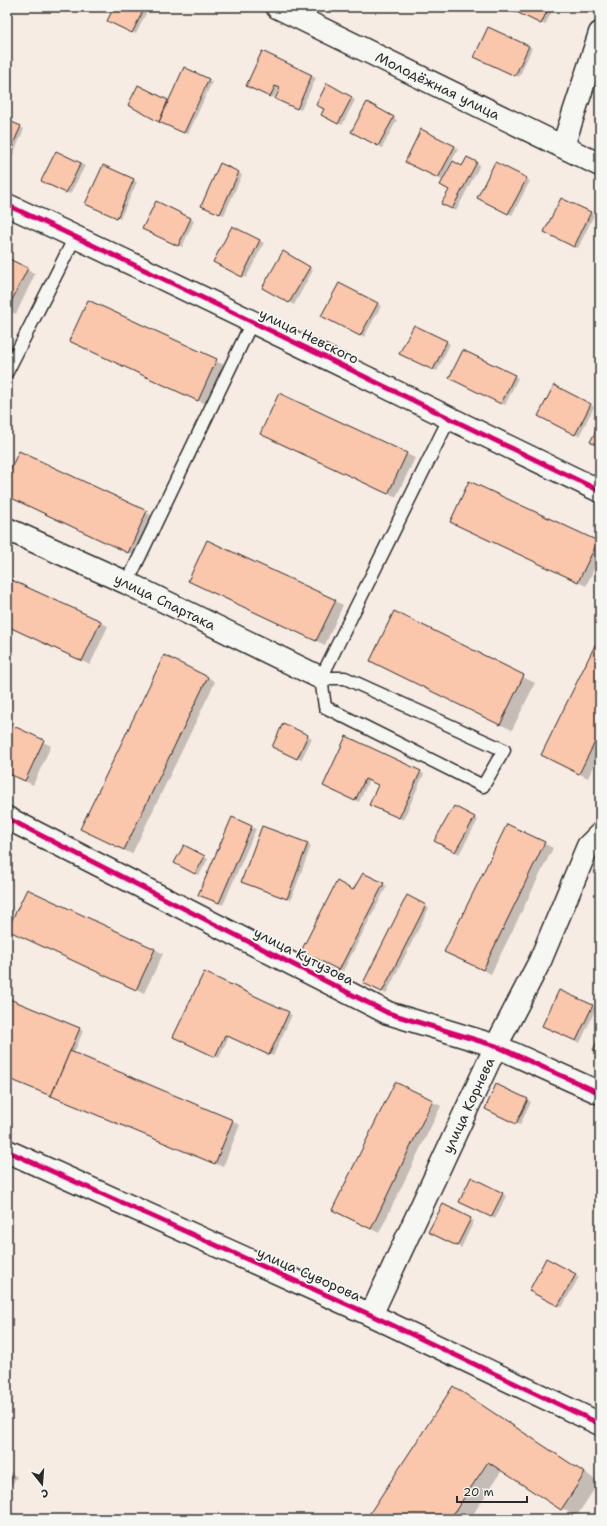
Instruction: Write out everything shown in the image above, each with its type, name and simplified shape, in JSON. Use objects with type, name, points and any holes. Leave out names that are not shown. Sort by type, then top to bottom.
[{"type":"street","name":"Молодёжная улица","points":[[276,7],[600,165]]},
{"type":"street","points":[[563,146],[600,33]]},
{"type":"street","name":"улица Невского","points":[[7,205],[600,491]]},
{"type":"street","name":"улица Спартака","points":[[7,529],[127,583],[321,678]]},
{"type":"street","name":"улица Кутузова","points":[[7,818],[388,1013],[496,1046],[600,1093]]},
{"type":"street","name":"улица Корнева","points":[[371,1315],[496,1046],[540,961],[588,846],[600,834]]},
{"type":"street","name":"улица Суворова","points":[[7,1151],[371,1315],[600,1424]]},
{"type":"lane","points":[[7,372],[75,237]]},
{"type":"lane","points":[[127,583],[252,322]]},
{"type":"lane","points":[[321,678],[345,678],[504,750],[483,786],[325,707],[321,678],[449,419]]},
{"type":"building","points":[[114,7],[145,7],[132,33],[107,21]]},
{"type":"building","points":[[506,7],[549,7],[541,24]]},
{"type":"building","points":[[488,27],[529,46],[515,76],[474,57]]},
{"type":"building","points":[[262,51],[312,75],[297,109],[275,99],[280,88],[275,86],[270,97],[246,86]]},
{"type":"building","points":[[184,67],[209,79],[184,133],[159,122]]},
{"type":"building","points":[[327,83],[352,97],[338,124],[321,115],[324,109],[316,105]]},
{"type":"building","points":[[138,85],[168,100],[159,122],[128,105]]},
{"type":"building","points":[[367,102],[394,117],[378,146],[351,132]]},
{"type":"building","points":[[7,120],[21,126],[7,158]]},
{"type":"building","points":[[421,129],[455,146],[438,178],[405,162]]},
{"type":"building","points":[[56,151],[81,163],[66,193],[41,181]]},
{"type":"building","points":[[467,157],[477,162],[452,209],[441,204],[449,190],[440,185],[453,161],[462,166]]},
{"type":"building","points":[[495,162],[527,178],[508,214],[477,198]]},
{"type":"building","points":[[220,163],[239,172],[220,214],[201,206]]},
{"type":"building","points":[[103,165],[134,179],[117,218],[85,204]]},
{"type":"building","points":[[561,198],[591,212],[574,247],[544,232]]},
{"type":"building","points":[[156,201],[191,218],[178,246],[142,229]]},
{"type":"building","points":[[232,226],[260,240],[242,277],[213,262]]},
{"type":"building","points":[[283,251],[310,267],[289,303],[262,288]]},
{"type":"building","points":[[7,258],[28,268],[7,310]]},
{"type":"building","points":[[339,283],[378,303],[360,336],[321,316]]},
{"type":"building","points":[[88,300],[217,359],[198,401],[69,341]]},
{"type":"building","points":[[414,325],[447,341],[433,370],[399,354]]},
{"type":"building","points":[[463,350],[515,375],[501,404],[449,378]]},
{"type":"building","points":[[554,385],[591,404],[575,435],[538,416]]},
{"type":"building","points":[[279,393],[407,453],[388,494],[260,434]]},
{"type":"building","points":[[600,423],[600,447],[590,442]]},
{"type":"building","points":[[19,451],[147,511],[128,553],[7,496],[7,476]]},
{"type":"building","points":[[469,481],[598,541],[578,582],[450,522]]},
{"type":"building","points":[[207,540],[336,600],[316,641],[188,581]]},
{"type":"building","points":[[7,578],[101,621],[82,661],[7,626]]},
{"type":"building","points":[[394,611],[524,675],[500,725],[370,661]]},
{"type":"building","points":[[600,635],[600,732],[579,774],[541,755]]},
{"type":"building","points":[[164,655],[208,677],[124,850],[80,829]]},
{"type":"building","points":[[7,723],[44,740],[25,781],[7,773]]},
{"type":"building","points":[[283,723],[308,735],[297,759],[272,747]]},
{"type":"building","points":[[346,736],[421,771],[399,818],[369,805],[378,785],[365,779],[355,801],[323,786]]},
{"type":"building","points":[[454,806],[475,817],[455,852],[434,841]]},
{"type":"building","points":[[232,817],[252,826],[219,903],[198,895]]},
{"type":"building","points":[[507,824],[545,842],[483,970],[444,952]]},
{"type":"building","points":[[262,826],[308,843],[287,899],[241,882]]},
{"type":"building","points":[[184,845],[205,856],[195,874],[174,863]]},
{"type":"building","points":[[363,873],[384,883],[339,970],[301,951],[337,881],[353,890]]},
{"type":"building","points":[[27,889],[155,949],[136,990],[7,930]]},
{"type":"building","points":[[407,895],[426,905],[382,992],[363,983]]},
{"type":"building","points":[[600,906],[600,916],[596,914]]},
{"type":"building","points":[[204,972],[289,1012],[269,1055],[225,1035],[215,1057],[173,1037]]},
{"type":"building","points":[[559,990],[593,1005],[576,1041],[542,1026]]},
{"type":"building","points":[[7,998],[80,1028],[51,1096],[7,1078]]},
{"type":"building","points":[[600,1035],[600,1053],[593,1050]]},
{"type":"building","points":[[70,1051],[233,1120],[215,1164],[51,1096]]},
{"type":"building","points":[[395,1082],[433,1100],[371,1229],[332,1210]]},
{"type":"building","points":[[496,1084],[528,1099],[516,1124],[485,1109]]},
{"type":"building","points":[[600,1161],[600,1177],[594,1175]]},
{"type":"building","points":[[471,1177],[503,1193],[491,1217],[459,1202]]},
{"type":"building","points":[[443,1204],[471,1218],[457,1246],[428,1232]]},
{"type":"building","points":[[546,1258],[576,1274],[558,1306],[529,1291]]},
{"type":"building","points":[[453,1386],[585,1473],[561,1510],[488,1462],[450,1519],[366,1519]]},
{"type":"cycle path","points":[[7,205],[230,311],[600,491]]},
{"type":"cycle path","points":[[7,818],[388,1013],[496,1046],[600,1093]]},
{"type":"cycle path","points":[[7,1151],[371,1315],[600,1424]]}]
